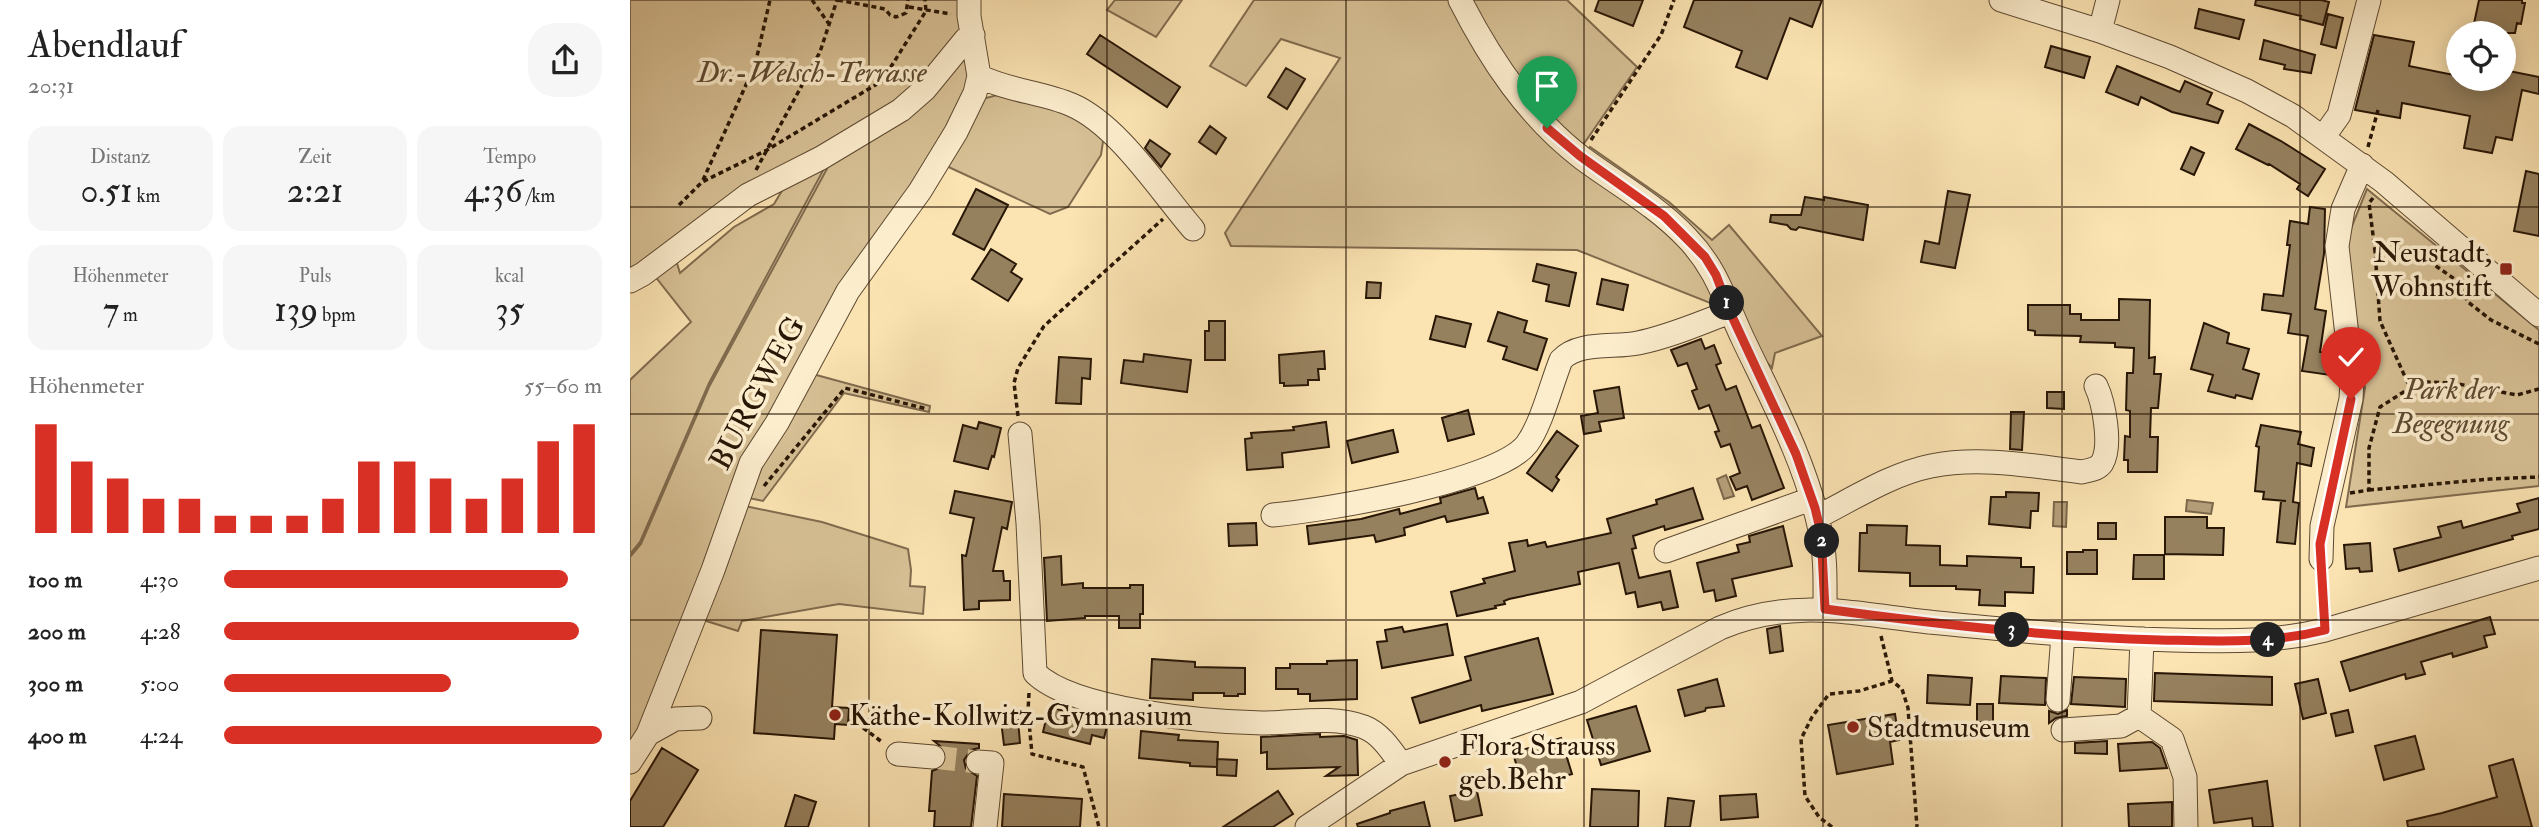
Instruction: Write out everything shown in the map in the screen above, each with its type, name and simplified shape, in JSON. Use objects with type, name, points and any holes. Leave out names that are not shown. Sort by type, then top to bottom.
[{"type":"street","points":[[1460,0],[1481,43],[1547,128],[1580,156],[1664,216],[1705,257],[1716,275],[1730,312],[1796,454],[1814,508],[1824,557],[1825,609]]},
{"type":"street","points":[[2001,0],[2100,31],[2170,57],[2247,91],[2293,116],[2364,160],[2384,182],[2539,315]]},
{"type":"street","points":[[2100,31],[2108,0]]},
{"type":"street","points":[[2324,136],[2339,115],[2369,0]]},
{"type":"street","points":[[964,8],[969,16],[979,76],[1055,99],[1091,116],[1118,140],[1193,229]]},
{"type":"street","points":[[630,281],[748,195],[821,158],[901,110],[925,89],[966,39],[973,35]]},
{"type":"street","name":"BURGWEG","points":[[630,762],[648,734],[713,570],[751,463],[777,423],[848,291],[920,191],[956,132],[975,93],[979,76]]},
{"type":"street","points":[[2321,559],[2322,526],[2351,399],[2352,380],[2337,246],[2343,209],[2364,160]]},
{"type":"street","points":[[1273,515],[1357,504],[1482,471],[1515,455],[1526,445],[1535,430],[1561,360],[1566,354],[1577,350],[1639,343],[1730,312]]},
{"type":"street","points":[[1666,551],[1814,508],[1930,466],[1977,461],[2094,470],[2101,464],[2104,454],[2105,430],[2102,399],[2096,386]]},
{"type":"street","points":[[1020,434],[1028,523],[1032,682],[1106,704],[1187,719],[1263,723],[1328,721],[1362,726],[1383,740],[1401,764]]},
{"type":"street","points":[[1307,827],[1401,764],[1581,702],[1711,632],[1741,619],[1797,609],[1825,609],[1888,618],[2063,635],[2249,642],[2292,638],[2325,630],[2539,568]]},
{"type":"street","points":[[2058,700],[2063,635]]},
{"type":"street","points":[[2139,716],[2142,639]]},
{"type":"street","points":[[2063,730],[2121,726],[2139,716]]},
{"type":"street","points":[[2139,716],[2172,739],[2185,777],[2186,827]]},
{"type":"street","points":[[648,734],[675,719],[700,718]]},
{"type":"street","points":[[898,754],[933,757]]},
{"type":"street","points":[[978,762],[992,763],[985,827]]},
{"type":"path","points":[[702,182],[755,65],[770,0]]},
{"type":"path","points":[[812,0],[829,24]]},
{"type":"path","points":[[767,150],[820,52],[837,0],[885,9],[896,18],[905,14],[909,8],[908,0]]},
{"type":"path","points":[[679,205],[702,182],[767,150],[882,81],[926,11],[925,0]]},
{"type":"path","points":[[1580,156],[1661,35],[1674,0]]},
{"type":"path","points":[[909,8],[926,11],[964,8]]},
{"type":"path","points":[[2364,160],[2378,110]]},
{"type":"path","points":[[2384,182],[2369,203],[2380,321],[2410,388]]},
{"type":"path","points":[[1020,434],[1014,383],[1018,368],[1044,326],[1175,209]]},
{"type":"path","points":[[2375,251],[2413,250],[2456,280],[2468,302],[2491,320],[2539,344]]},
{"type":"path","points":[[2368,490],[2369,448],[2380,407],[2410,388],[2423,382],[2453,383],[2517,395],[2539,389]]},
{"type":"path","points":[[757,496],[845,388],[927,409]]},
{"type":"path","points":[[2330,496],[2368,490],[2539,477]]},
{"type":"path","points":[[2321,559],[2325,630]]},
{"type":"path","points":[[1888,618],[1881,636],[1892,681],[1902,689],[1908,708],[1917,827]]},
{"type":"path","points":[[1832,827],[1819,817],[1805,796],[1801,739],[1812,717],[1829,694],[1859,691],[1892,681]]},
{"type":"path","points":[[1032,682],[1028,711],[1032,754],[1083,767],[1099,827]]},
{"type":"path","points":[[848,720],[865,729]]},
{"type":"green space","name":"Dr.-Welsch-Terrasse","points":[[630,0],[963,0],[962,27],[915,89],[630,272]]},
{"type":"green space","points":[[1115,0],[1182,0],[1156,37],[1107,10]]},
{"type":"green space","points":[[1254,0],[1567,0],[1637,67],[1574,158],[1669,231],[1690,259],[1701,249],[1586,153],[1590,147],[1669,202],[1712,240],[1729,225],[1822,336],[1775,353],[1772,368],[1713,304],[1577,250],[1231,246],[1225,233],[1340,58],[1281,39],[1246,86],[1210,66]]},
{"type":"green space","points":[[971,55],[972,87],[838,301],[635,742],[630,743],[630,557],[641,544],[709,387],[829,165],[961,56]]},
{"type":"green space","points":[[1005,93],[1070,114],[1104,135],[1101,155],[1068,207],[1050,214],[942,164],[982,99]]},
{"type":"green space","points":[[826,165],[709,383],[640,542],[630,554],[630,380],[691,322],[654,275],[676,260],[680,273],[734,227],[774,204],[786,184]]},
{"type":"green space","name":"Park der Begegnung","points":[[2367,189],[2539,330],[2539,486],[2346,507],[2365,388],[2346,241]]},
{"type":"green space","points":[[809,373],[930,406],[929,412],[844,393],[763,501],[744,497]]},
{"type":"green space","points":[[740,505],[822,522],[908,549],[910,586],[925,587],[923,614],[839,604],[742,621],[738,631],[700,619]]},
{"type":"shaded area","points":[[1726,475],[1734,496],[1724,499],[1717,479]]},
{"type":"shaded area","points":[[2187,500],[2213,503],[2211,514],[2186,511]]},
{"type":"shaded area","points":[[2054,502],[2067,502],[2066,527],[2053,526]]},
{"type":"building","points":[[1599,0],[1643,0],[1633,26],[1595,11]]},
{"type":"building","points":[[1694,0],[1822,0],[1812,27],[1790,18],[1767,79],[1736,67],[1742,51],[1684,27]]},
{"type":"building","points":[[2256,0],[2329,2],[2323,25],[2300,19],[2301,16],[2255,5]]},
{"type":"building","points":[[2479,0],[2522,0],[2522,3],[2525,3],[2521,24],[2517,23],[2516,28],[2516,21],[2475,21]]},
{"type":"building","points":[[2199,9],[2244,20],[2239,39],[2195,28]]},
{"type":"building","points":[[2328,14],[2343,18],[2336,48],[2321,44]]},
{"type":"building","points":[[1100,35],[1180,87],[1167,107],[1087,54]]},
{"type":"building","points":[[2374,35],[2414,42],[2409,66],[2446,73],[2446,91],[2516,91],[2516,72],[2539,77],[2539,94],[2522,90],[2512,140],[2496,137],[2492,153],[2464,148],[2470,116],[2402,103],[2400,118],[2355,110]]},
{"type":"building","points":[[2264,40],[2315,55],[2311,73],[2284,69],[2285,65],[2260,59]]},
{"type":"building","points":[[2051,46],[2090,57],[2084,78],[2045,67]]},
{"type":"building","points":[[2117,66],[2180,92],[2185,81],[2212,93],[2207,104],[2223,111],[2218,123],[2172,112],[2141,97],[2138,105],[2106,92]]},
{"type":"building","points":[[1286,68],[1305,79],[1287,109],[1268,97]]},
{"type":"building","points":[[2249,124],[2325,169],[2308,196],[2297,189],[2300,184],[2269,164],[2236,149]]},
{"type":"building","points":[[1210,126],[1226,138],[1216,154],[1199,142]]},
{"type":"building","points":[[1150,140],[1170,154],[1161,167],[1145,148]]},
{"type":"building","points":[[2191,147],[2204,153],[2194,175],[2181,169]]},
{"type":"building","points":[[2526,171],[2539,174],[2539,236],[2514,231]]},
{"type":"building","points":[[976,189],[1008,205],[984,250],[953,234]]},
{"type":"building","points":[[1948,191],[1970,195],[1955,268],[1921,262],[1925,241],[1939,244]]},
{"type":"building","points":[[1805,197],[1824,200],[1824,197],[1868,205],[1863,240],[1799,227],[1796,230],[1787,225],[1770,222],[1771,215],[1801,215]]},
{"type":"building","points":[[2310,207],[2325,209],[2324,254],[2315,309],[2326,311],[2320,352],[2334,354],[2330,375],[2302,371],[2308,336],[2288,333],[2291,314],[2262,310],[2264,294],[2283,296],[2290,245],[2287,245],[2290,221],[2308,224]]},
{"type":"building","points":[[991,249],[1016,264],[1011,272],[1022,279],[1008,301],[972,279]]},
{"type":"building","points":[[1537,264],[1576,273],[1569,306],[1546,301],[1549,285],[1533,281]]},
{"type":"building","points":[[1602,279],[1628,285],[1623,310],[1597,304]]},
{"type":"building","points":[[1367,282],[1381,283],[1380,298],[1366,298]]},
{"type":"building","points":[[2119,299],[2150,300],[2149,358],[2155,357],[2154,374],[2161,374],[2158,408],[2151,408],[2150,437],[2158,437],[2157,472],[2128,472],[2128,460],[2124,460],[2125,436],[2130,437],[2130,411],[2126,410],[2127,373],[2133,373],[2134,348],[2115,347],[2115,343],[2080,342],[2081,336],[2035,335],[2035,331],[2028,330],[2028,305],[2070,305],[2070,314],[2081,314],[2081,320],[2119,320]]},
{"type":"building","points":[[1498,312],[1527,321],[1524,332],[1547,339],[1537,370],[1503,359],[1507,347],[1488,341]]},
{"type":"building","points":[[1436,316],[1471,324],[1465,347],[1430,339]]},
{"type":"building","points":[[1209,321],[1225,321],[1225,360],[1205,360],[1205,331],[1209,331]]},
{"type":"building","points":[[2204,323],[2229,333],[2227,343],[2249,349],[2243,369],[2259,374],[2252,399],[2208,391],[2213,375],[2191,369]]},
{"type":"building","points":[[1701,339],[1705,349],[1714,345],[1721,363],[1716,365],[1726,390],[1736,386],[1752,428],[1760,425],[1784,488],[1752,500],[1747,486],[1736,490],[1730,477],[1740,473],[1730,444],[1721,447],[1715,432],[1719,431],[1709,405],[1699,409],[1692,391],[1697,389],[1687,363],[1678,366],[1671,350]]},
{"type":"building","points":[[1324,351],[1325,369],[1318,369],[1319,380],[1308,380],[1308,385],[1284,386],[1284,383],[1280,383],[1279,355]]},
{"type":"building","points":[[1144,354],[1191,360],[1187,392],[1121,383],[1124,360],[1143,362]]},
{"type":"building","points":[[1059,357],[1091,359],[1090,379],[1082,378],[1081,404],[1056,403]]},
{"type":"building","points":[[1619,387],[1624,418],[1599,422],[1601,431],[1584,434],[1581,416],[1598,413],[1594,391]]},
{"type":"building","points":[[2047,392],[2064,392],[2064,409],[2047,408]]},
{"type":"building","points":[[1468,410],[1474,434],[1448,441],[1442,418]]},
{"type":"building","points":[[2011,412],[2024,412],[2022,450],[2010,449]]},
{"type":"building","points":[[979,422],[1001,428],[988,469],[954,461],[963,425],[977,429]]},
{"type":"building","points":[[1326,422],[1329,447],[1282,453],[1283,467],[1247,470],[1245,439],[1252,438],[1251,433],[1294,430],[1293,427]]},
{"type":"building","points":[[2261,425],[2301,432],[2298,444],[2314,448],[2311,466],[2297,463],[2293,502],[2299,503],[2295,544],[2277,542],[2281,501],[2286,501],[2263,499],[2264,492],[2255,491],[2259,447],[2256,446]]},
{"type":"building","points":[[1393,430],[1398,452],[1352,463],[1347,441]]},
{"type":"building","points":[[1557,431],[1578,446],[1556,477],[1559,480],[1552,491],[1527,473]]},
{"type":"building","points":[[1475,488],[1478,499],[1483,497],[1488,513],[1447,522],[1445,516],[1404,528],[1405,535],[1376,542],[1374,535],[1309,544],[1307,526],[1361,519],[1399,509],[1400,514],[1441,503],[1440,498]]},
{"type":"building","points":[[1693,488],[1703,519],[1665,530],[1664,526],[1633,536],[1636,548],[1632,549],[1639,578],[1670,571],[1678,607],[1663,610],[1661,602],[1638,607],[1635,592],[1626,594],[1619,563],[1578,572],[1580,584],[1509,599],[1504,601],[1505,604],[1495,606],[1496,608],[1457,616],[1451,592],[1485,583],[1483,579],[1515,571],[1509,543],[1527,540],[1528,546],[1545,542],[1547,547],[1611,533],[1607,519],[1657,504],[1656,500]]},
{"type":"building","points":[[955,491],[1012,502],[1007,529],[1002,527],[993,571],[1003,571],[1004,581],[1010,581],[1010,600],[979,601],[979,609],[964,610],[962,555],[966,556],[974,518],[950,513]]},
{"type":"building","points":[[2006,492],[2039,493],[2038,511],[2031,511],[2030,528],[1989,524],[1991,497],[2006,497]]},
{"type":"building","points":[[2539,498],[2539,529],[2512,536],[2513,539],[2399,571],[2394,549],[2441,537],[2438,527],[2461,521],[2463,528],[2520,512],[2517,504]]},
{"type":"building","points":[[2165,517],[2207,517],[2207,528],[2224,528],[2223,555],[2165,554]]},
{"type":"building","points":[[1256,523],[1257,545],[1229,546],[1228,524]]},
{"type":"building","points":[[2098,523],[2116,523],[2116,539],[2098,539]]},
{"type":"building","points":[[1867,525],[1907,526],[1906,545],[1940,546],[1940,565],[1967,566],[1967,556],[2021,558],[2021,567],[2034,567],[2033,593],[2005,592],[2005,606],[1979,605],[1980,590],[1956,589],[1956,586],[1910,586],[1910,573],[1859,571],[1860,533],[1867,533]]},
{"type":"building","points":[[1783,526],[1792,566],[1732,579],[1736,596],[1716,601],[1714,590],[1704,592],[1697,563],[1739,552],[1737,545],[1750,542],[1749,536]]},
{"type":"building","points":[[2370,543],[2372,571],[2346,569],[2344,545]]},
{"type":"building","points":[[2097,550],[2097,574],[2067,574],[2067,552]]},
{"type":"building","points":[[2134,555],[2164,555],[2164,579],[2133,579]]},
{"type":"building","points":[[1061,556],[1062,585],[1083,583],[1083,588],[1130,588],[1130,585],[1143,585],[1140,628],[1119,628],[1119,616],[1085,616],[1047,621],[1044,558]]},
{"type":"building","points":[[2490,617],[2495,634],[2484,636],[2487,647],[2453,657],[2452,653],[2421,662],[2425,674],[2406,679],[2405,674],[2350,691],[2341,662]]},
{"type":"building","points":[[1447,624],[1453,655],[1382,668],[1377,642],[1387,641],[1385,630],[1402,627],[1404,632]]},
{"type":"building","points":[[1780,626],[1783,651],[1770,653],[1767,629]]},
{"type":"building","points":[[761,630],[837,635],[832,707],[849,708],[848,725],[835,724],[834,739],[754,733]]},
{"type":"building","points":[[1538,638],[1553,694],[1482,711],[1481,705],[1420,723],[1412,698],[1471,680],[1465,657]]},
{"type":"building","points":[[1152,659],[1195,662],[1195,667],[1245,668],[1245,694],[1224,696],[1224,693],[1193,693],[1193,700],[1150,698]]},
{"type":"building","points":[[1357,660],[1357,699],[1310,701],[1310,694],[1298,694],[1298,689],[1276,689],[1276,668],[1290,668],[1290,664],[1327,664],[1327,661]]},
{"type":"building","points":[[2155,673],[2272,677],[2272,705],[2154,701]]},
{"type":"building","points":[[1928,675],[1972,678],[1970,705],[1927,703]]},
{"type":"building","points":[[2001,676],[2046,678],[2045,705],[1999,703]]},
{"type":"building","points":[[2074,677],[2126,679],[2125,707],[2071,704]]},
{"type":"building","points":[[1717,679],[1724,706],[1706,708],[1705,711],[1685,716],[1678,690]]},
{"type":"building","points":[[2318,679],[2326,713],[2303,719],[2295,684]]},
{"type":"building","points":[[1977,704],[1993,704],[1993,722],[1977,722]]},
{"type":"building","points":[[1636,706],[1650,751],[1601,765],[1587,720]]},
{"type":"building","points":[[1049,707],[1108,722],[1104,738],[1092,735],[1090,744],[1043,732]]},
{"type":"building","points":[[2067,710],[2067,716],[2056,718],[2049,723],[2049,711],[2058,714]]},
{"type":"building","points":[[2348,710],[2353,732],[2336,736],[2331,714]]},
{"type":"building","points":[[1895,714],[1899,740],[1890,742],[1893,764],[1837,774],[1828,725]]},
{"type":"building","points":[[1018,720],[1020,743],[1004,745],[1001,721]]},
{"type":"building","points":[[1141,731],[1179,735],[1178,740],[1218,742],[1217,767],[1190,766],[1190,763],[1139,758]]},
{"type":"building","points":[[1320,734],[1320,737],[1344,736],[1357,740],[1358,775],[1326,776],[1339,767],[1267,769],[1267,752],[1261,753],[1261,737]]},
{"type":"building","points":[[2415,736],[2424,769],[2384,780],[2375,746]]},
{"type":"building","points":[[1561,738],[1572,774],[1523,788],[1513,753]]},
{"type":"building","points":[[934,741],[979,744],[979,748],[971,750],[964,760],[966,769],[977,776],[971,827],[934,827],[935,811],[929,811],[932,771],[944,766],[947,758],[945,750]]},
{"type":"building","points":[[2107,741],[2107,754],[2075,753],[2075,743]]},
{"type":"building","points":[[2152,742],[2160,748],[2167,768],[2120,771],[2118,744]]},
{"type":"building","points":[[662,748],[698,770],[663,827],[630,827],[630,801]]},
{"type":"building","points":[[1217,759],[1237,760],[1236,776],[1217,775]]},
{"type":"building","points":[[2513,759],[2532,827],[2408,827],[2407,821],[2497,797],[2489,766]]},
{"type":"building","points":[[2267,781],[2273,827],[2253,827],[2252,818],[2214,823],[2209,790]]},
{"type":"building","points":[[1592,789],[1639,791],[1638,827],[1590,827]]},
{"type":"building","points":[[1278,791],[1293,814],[1273,827],[1223,827]]},
{"type":"building","points":[[1477,791],[1482,815],[1455,821],[1450,796]]},
{"type":"building","points":[[1004,794],[1082,799],[1080,827],[1002,827]]},
{"type":"building","points":[[1756,794],[1758,817],[1721,820],[1720,796]]},
{"type":"building","points":[[795,795],[816,802],[808,827],[785,827]]},
{"type":"building","points":[[1668,798],[1694,801],[1690,827],[1665,827]]},
{"type":"building","points":[[1424,802],[1430,827],[1358,827],[1357,824],[1390,811]]},
{"type":"building","points":[[2172,802],[2172,827],[2129,827],[2128,804]]},
{"type":"tunnel","points":[[933,757],[978,762]]},
{"type":"place","name":"Neustadt, Wohnstift","points":[[2506,269]]},
{"type":"place","name":"Käthe-Kollwitz-Gymnasium","points":[[835,715]]},
{"type":"place","name":"Stadtmuseum","points":[[1853,727]]},
{"type":"place","name":"Flora Strauss geb.Behr","points":[[1445,762]]},
{"type":"route","points":[[1547,128],[1580,156],[1664,216],[1705,257],[1716,275],[1730,312],[1796,454],[1815,508],[1824,557],[1825,609],[1888,618],[2063,635],[2142,639],[2249,642],[2292,638],[2325,630],[2320,544],[2322,526],[2351,399]]}]
